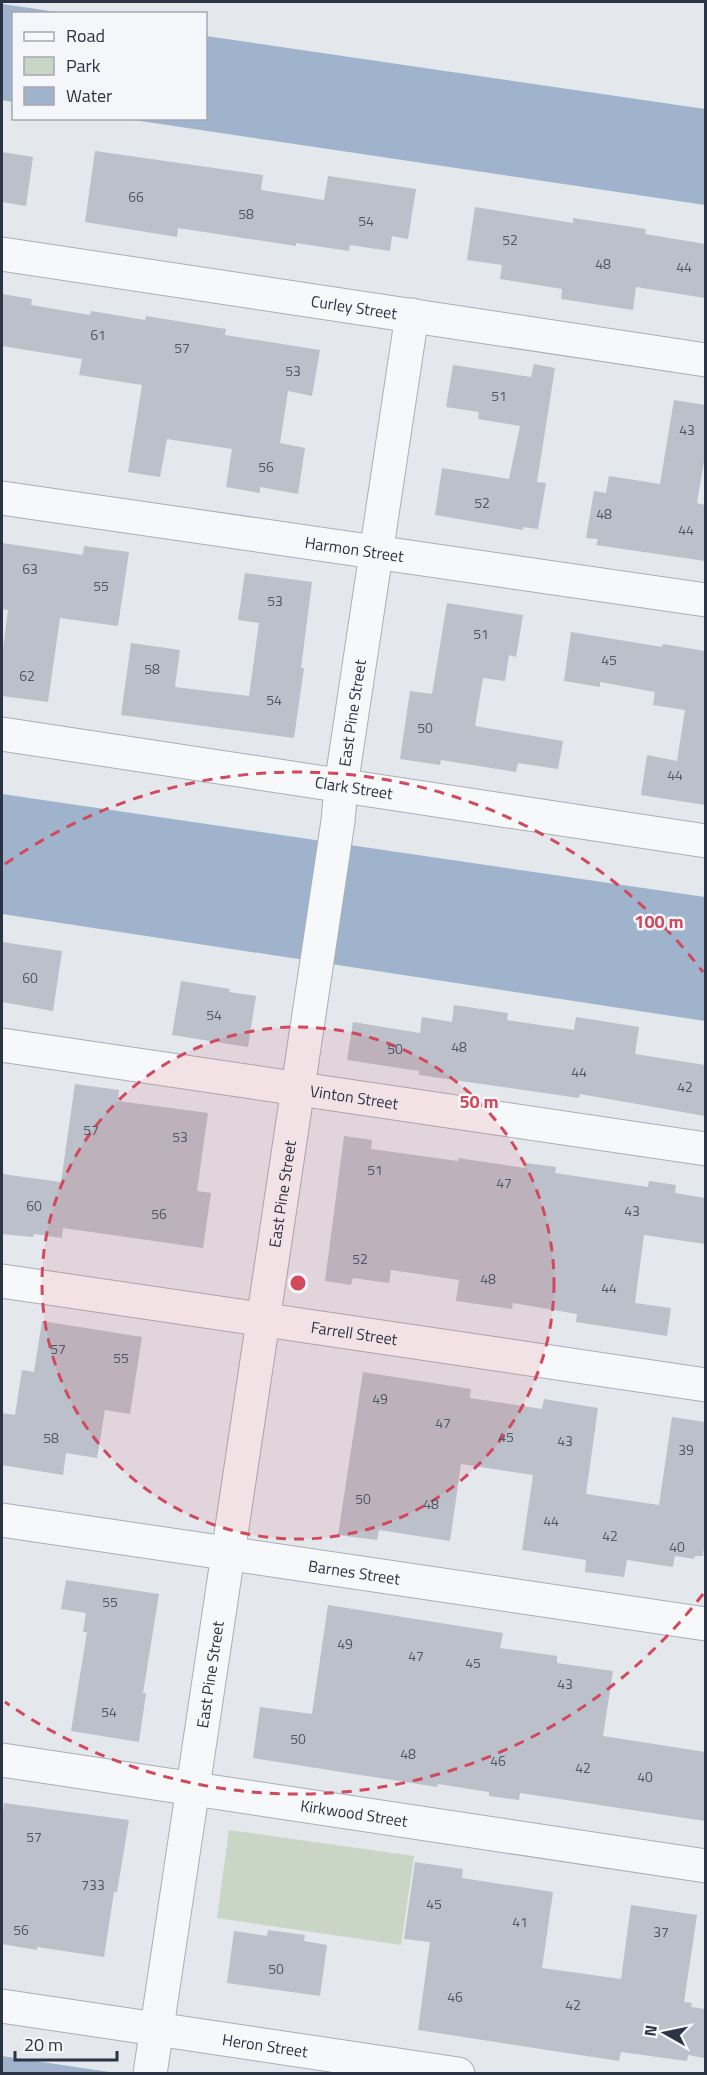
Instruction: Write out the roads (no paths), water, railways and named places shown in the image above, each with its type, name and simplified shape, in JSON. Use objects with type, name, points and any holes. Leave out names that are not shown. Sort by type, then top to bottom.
[{"type":"street","name":"Curley Street","points":[[2,254],[705,360]]},
{"type":"street","name":"East Pine Street","points":[[153,2053],[412,315]]},
{"type":"street","name":"Harmon Street","points":[[2,498],[705,600]]},
{"type":"street","name":"Clark Street","points":[[2,734],[705,841]]},
{"type":"street","name":"Vinton Street","points":[[2,1045],[705,1149]]},
{"type":"street","name":"Farrell Street","points":[[2,1281],[705,1385]]},
{"type":"street","name":"Barnes Street","points":[[2,1520],[705,1624]]},
{"type":"street","name":"Kirkwood Street","points":[[2,1760],[705,1866]]},
{"type":"street","name":"Heron Street","points":[[2,2006],[153,2053],[458,2073]]},
{"type":"water","points":[[2,4],[57,12],[12,12],[12,102],[2,100]]},
{"type":"water","points":[[207,36],[705,109],[705,205],[134,120],[207,120]]},
{"type":"water","points":[[2,794],[705,897],[705,1021],[2,914]]},
{"type":"water","points":[[2,2056],[116,2073],[2,2073]]}]
